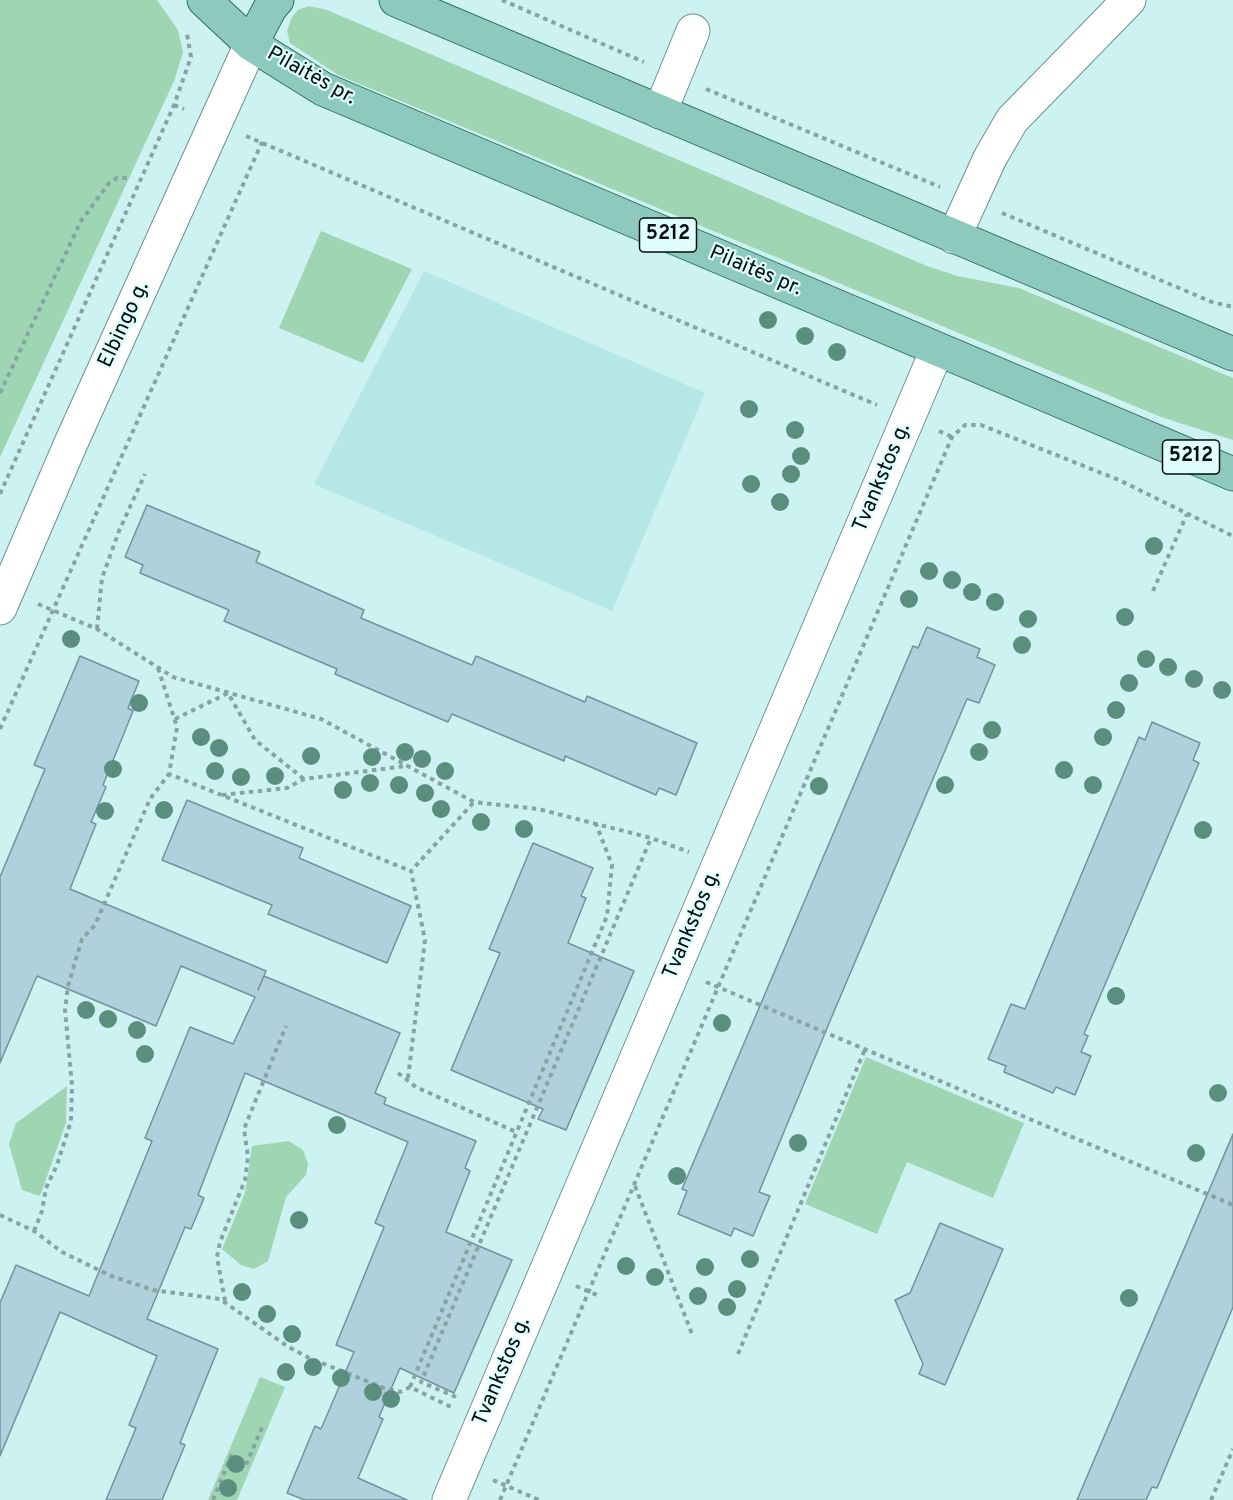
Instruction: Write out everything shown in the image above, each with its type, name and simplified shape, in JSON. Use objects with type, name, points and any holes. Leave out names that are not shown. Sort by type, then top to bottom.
[{"type":"main road","name":"Pilaitės pr.","points":[[204,0],[251,44],[323,89],[1233,474]]},
{"type":"main road","name":"Pilaitės pr.","points":[[251,44],[270,8],[277,0]]},
{"type":"main road","points":[[396,0],[1233,354]]},
{"type":"street","points":[[954,237],[970,200],[1012,120],[1129,0]]},
{"type":"street","points":[[660,112],[693,31]]},
{"type":"street","name":"Elbingo g.","points":[[3,600],[251,44]]},
{"type":"street","name":"Tvankstos g.","points":[[449,1500],[463,1467],[471,1418],[675,969],[937,350]]},
{"type":"path","points":[[502,0],[675,76],[1212,302],[1233,307]]},
{"type":"path","points":[[0,494],[174,105],[191,57],[190,39],[185,29]]},
{"type":"path","points":[[174,105],[952,437]]},
{"type":"path","points":[[0,729],[262,142]]},
{"type":"path","points":[[0,393],[81,221],[109,183],[117,178],[129,178]]},
{"type":"path","points":[[500,1500],[952,437],[964,425],[981,425],[1119,480],[1233,536]]},
{"type":"path","points":[[97,629],[102,578],[119,531],[146,474]]},
{"type":"path","points":[[1153,591],[1186,514]]},
{"type":"path","points":[[3,600],[53,610],[97,629],[172,677],[321,719],[474,802],[538,809],[651,838],[720,863]]},
{"type":"path","points":[[34,1232],[42,1211],[46,1188],[57,1165],[71,1121],[72,1085],[64,1011],[68,986],[82,939],[95,925],[150,799],[169,774],[177,727],[158,668]]},
{"type":"path","points":[[175,719],[228,693]]},
{"type":"path","points":[[228,693],[255,740],[304,778]]},
{"type":"path","points":[[221,795],[288,788],[304,778],[408,766]]},
{"type":"path","points":[[169,774],[411,871]]},
{"type":"path","points":[[411,871],[474,802]]},
{"type":"path","points":[[0,1215],[34,1232],[84,1264],[130,1283],[225,1302],[287,1346],[309,1358],[384,1388],[400,1392],[410,1387],[607,916],[612,865],[596,824]]},
{"type":"path","points":[[471,1418],[464,1400],[421,1382],[651,838]]},
{"type":"path","points":[[408,1078],[425,940],[411,871]]},
{"type":"path","points":[[675,969],[1233,1205]]},
{"type":"path","points":[[225,1302],[217,1257],[220,1242],[245,1180],[248,1157],[244,1129],[286,1026]]},
{"type":"path","points":[[738,1354],[865,1049]]},
{"type":"path","points":[[398,1073],[408,1078],[416,1087],[516,1132]]},
{"type":"path","points":[[634,1186],[692,1334]]},
{"type":"path","points":[[410,1387],[443,1401],[471,1418]]},
{"type":"path","points":[[213,1500],[231,1456],[247,1463],[263,1425]]},
{"type":"path","points":[[1211,1500],[1233,1449]]},
{"type":"path","points":[[463,1467],[539,1500]]},
{"type":"shaded area","points":[[424,271],[705,393],[612,611],[314,484]]},
{"type":"green space","points":[[0,0],[157,0],[178,30],[183,52],[174,81],[0,457]]},
{"type":"green space","points":[[309,6],[327,10],[927,266],[957,276],[1019,288],[1233,378],[1233,440],[1161,417],[338,75],[290,43],[287,31],[292,17],[298,10]]},
{"type":"green space","points":[[321,231],[412,269],[363,363],[279,328]]},
{"type":"green space","points":[[866,1057],[1024,1123],[993,1198],[907,1162],[877,1234],[805,1204]]},
{"type":"green space","points":[[67,1086],[66,1123],[40,1196],[22,1190],[9,1144],[16,1123]]},
{"type":"green space","points":[[289,1141],[303,1150],[308,1164],[306,1175],[286,1197],[268,1261],[254,1269],[241,1265],[222,1249],[245,1193],[252,1146]]},
{"type":"green space","points":[[260,1377],[285,1387],[237,1500],[208,1500]]},
{"type":"building","points":[[147,505],[260,552],[256,562],[364,610],[361,618],[472,665],[476,656],[585,702],[587,696],[697,743],[676,795],[659,788],[656,795],[565,756],[564,761],[452,714],[448,722],[335,674],[337,669],[224,621],[229,610],[140,573],[143,565],[125,557]]},
{"type":"building","points":[[927,627],[980,649],[977,657],[995,665],[979,703],[967,699],[835,1009],[759,1192],[770,1196],[753,1236],[734,1228],[731,1236],[678,1214],[687,1191],[682,1189],[913,646],[918,648]]},
{"type":"building","points":[[80,656],[139,681],[128,708],[133,711],[103,785],[106,787],[91,822],[96,824],[70,889],[266,971],[258,990],[264,976],[400,1033],[375,1093],[386,1098],[384,1104],[476,1141],[465,1168],[470,1171],[446,1232],[512,1260],[454,1393],[400,1368],[379,1417],[383,1419],[358,1478],[407,1500],[305,1500],[287,1493],[315,1426],[321,1429],[354,1352],[336,1345],[384,1227],[375,1223],[408,1142],[245,1073],[198,1195],[204,1198],[191,1229],[185,1227],[147,1319],[218,1349],[180,1443],[185,1445],[162,1500],[106,1500],[136,1428],[129,1425],[157,1356],[60,1312],[0,1456],[0,1303],[16,1265],[89,1296],[152,1141],[145,1138],[190,1027],[233,1044],[255,997],[181,966],[156,1026],[37,976],[0,1063],[0,877],[45,769],[34,765]]},
{"type":"building","points":[[1152,722],[1200,743],[1193,760],[1199,763],[1084,1034],[1088,1036],[1081,1052],[1091,1056],[1075,1095],[1056,1087],[1053,1093],[1004,1072],[1006,1066],[988,1059],[1011,1004],[1025,1009],[1139,737],[1145,740]]},
{"type":"building","points":[[187,800],[303,848],[299,858],[411,906],[387,963],[268,914],[272,905],[162,860]]},
{"type":"building","points":[[533,843],[593,868],[581,896],[586,898],[568,943],[634,971],[566,1130],[538,1119],[543,1109],[451,1070],[500,953],[489,949]]},
{"type":"building","points":[[1233,1134],[1233,1307],[1157,1488],[1152,1487],[1146,1500],[1077,1500]]},
{"type":"building","points":[[940,1223],[1003,1249],[945,1385],[919,1374],[923,1364],[895,1300],[910,1293]]}]
